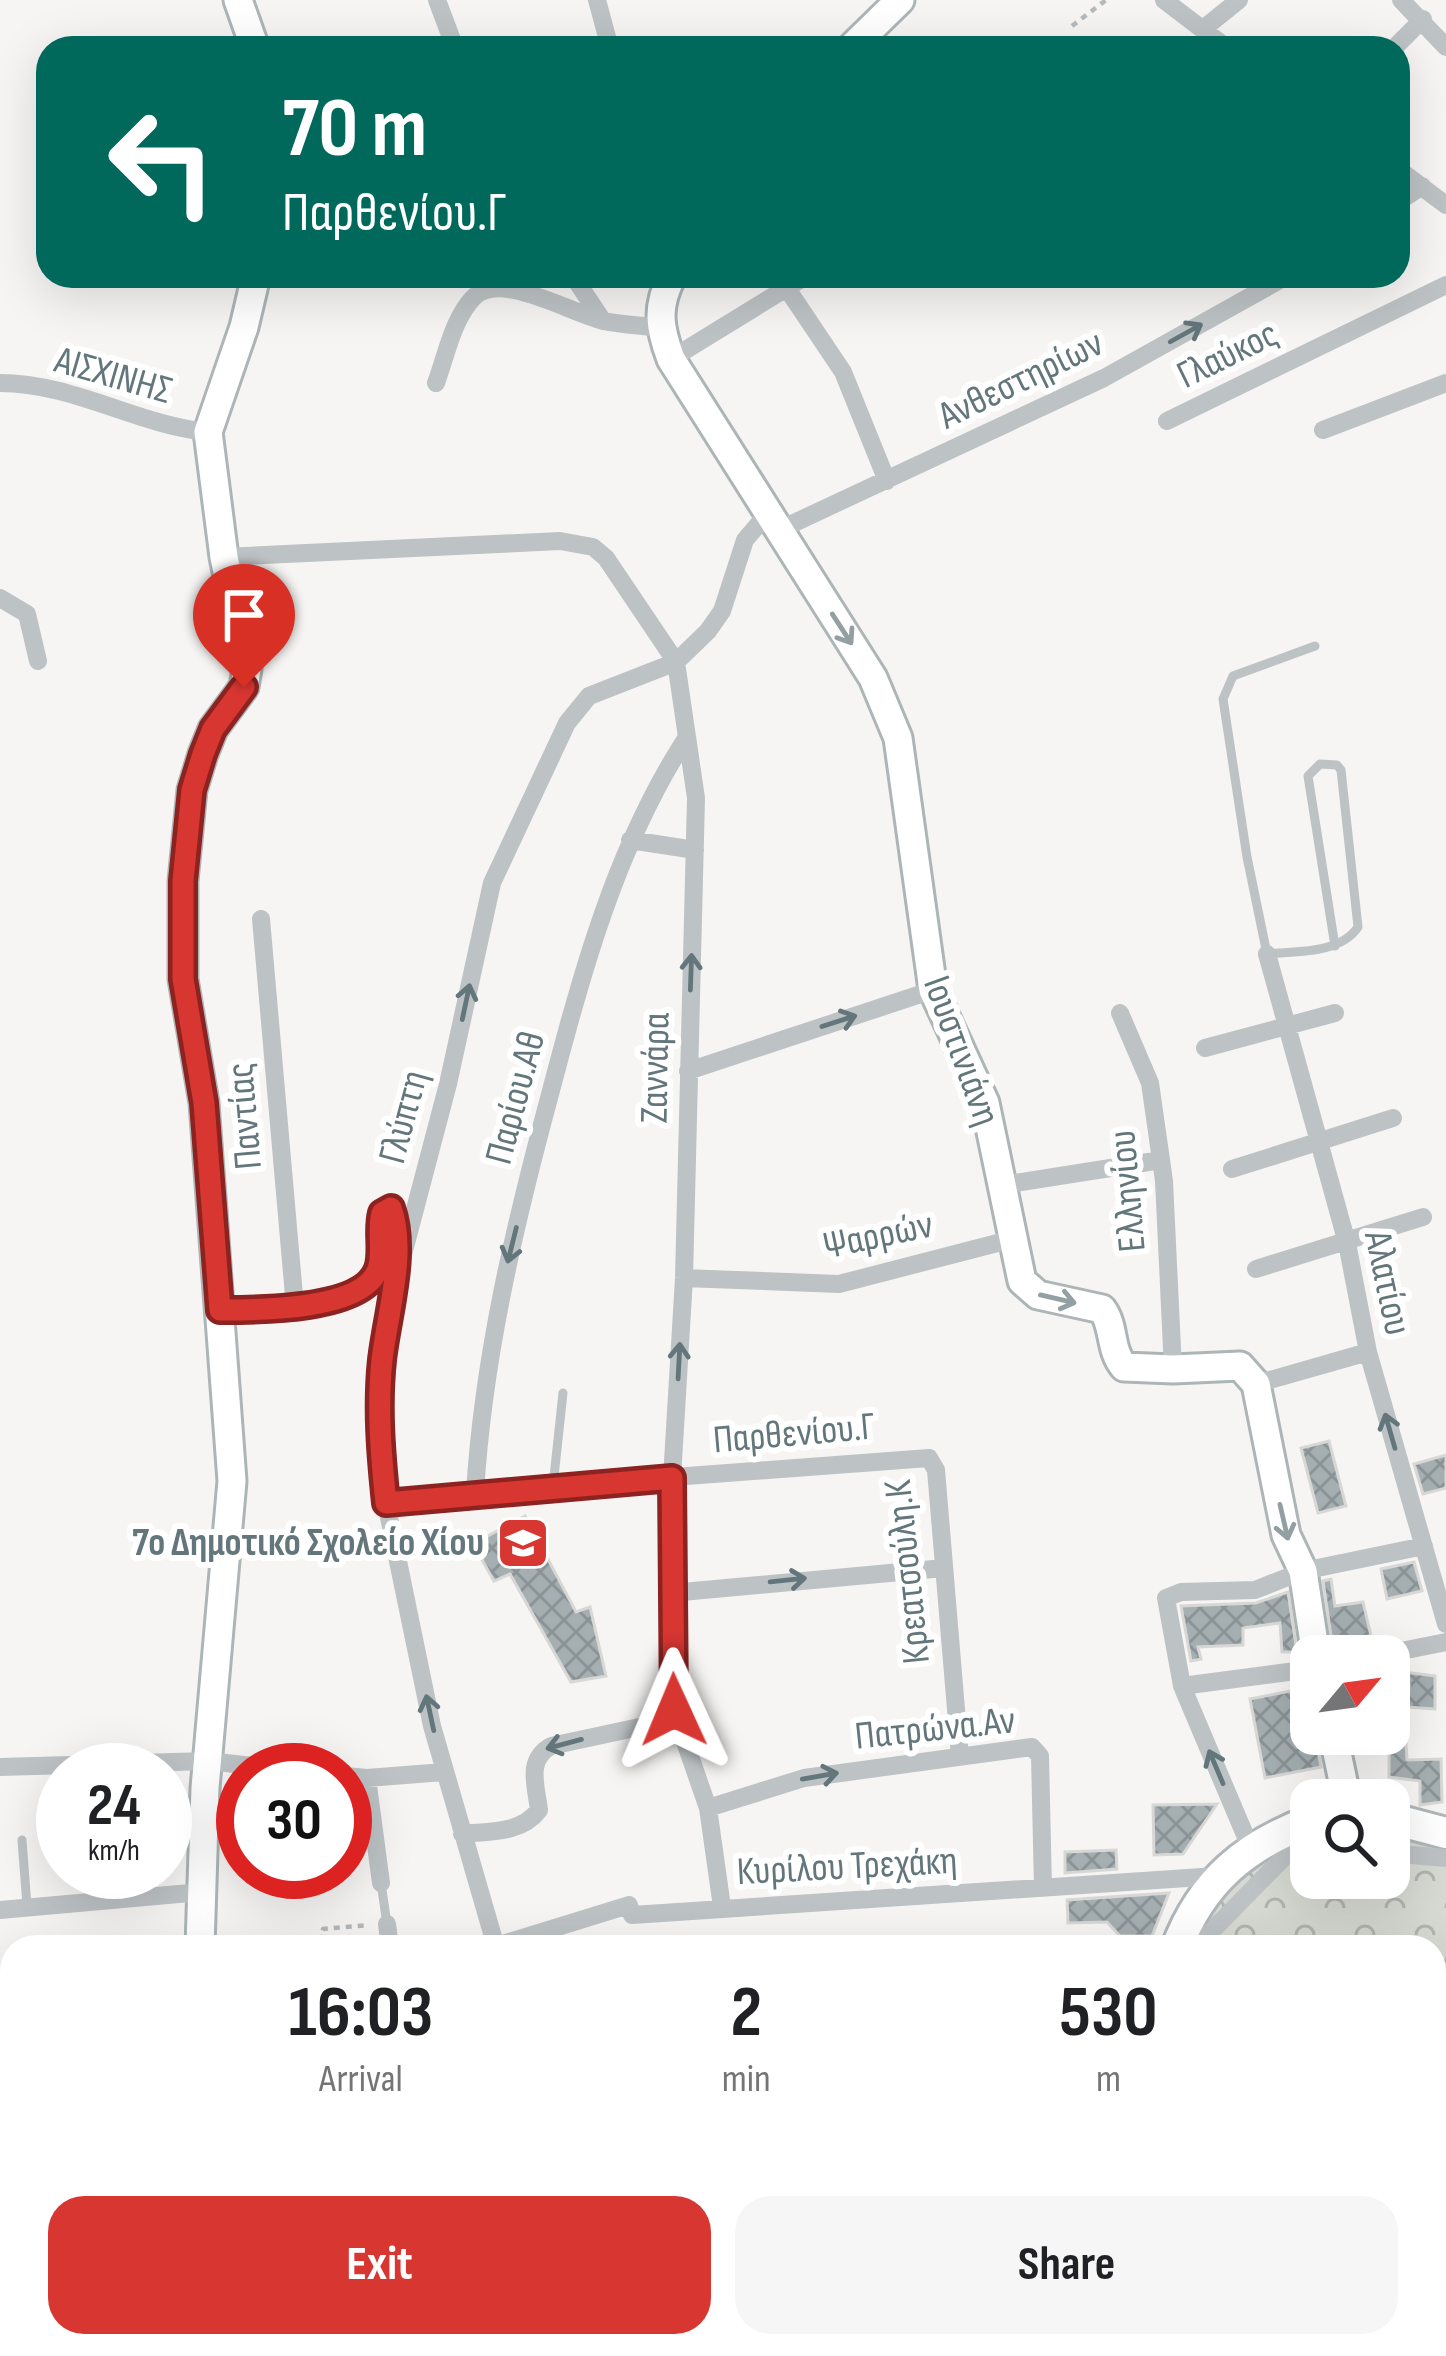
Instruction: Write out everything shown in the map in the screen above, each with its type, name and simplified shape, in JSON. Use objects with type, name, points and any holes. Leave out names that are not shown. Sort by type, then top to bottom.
[{"type":"main road","points":[[238,0],[251,36]]},
{"type":"main road","points":[[864,36],[901,0]]},
{"type":"main road","points":[[200,1935],[208,1762],[232,1481],[204,1103],[183,979],[183,917],[192,790],[213,729],[244,687],[247,669],[224,556],[208,433],[253,288]]},
{"type":"main road","points":[[659,328],[666,288]]},
{"type":"main road","name":"Ιουστινιάνη","points":[[659,328],[670,358],[874,678],[898,738],[933,990],[985,1103],[1022,1281],[1028,1289],[1102,1310],[1124,1366],[1173,1370],[1240,1366],[1256,1384]]},
{"type":"main road","points":[[1256,1384],[1286,1535],[1303,1571],[1313,1635]]},
{"type":"main road","points":[[1410,1824],[1446,1833]]},
{"type":"main road","points":[[1183,1935],[1217,1876],[1263,1842],[1290,1830]]},
{"type":"street","points":[[437,0],[450,36]]},
{"type":"street","points":[[597,0],[607,36]]},
{"type":"street","points":[[1164,0],[1212,36]]},
{"type":"street","points":[[1203,29],[1239,0]]},
{"type":"street","points":[[1401,0],[1446,46]]},
{"type":"street","points":[[1406,36],[1423,20]]},
{"type":"street","points":[[1410,178],[1446,205]]},
{"type":"street","points":[[1410,194],[1422,186]]},
{"type":"street","name":"Γλαύκος","points":[[1167,421],[1446,285]]},
{"type":"street","points":[[436,383],[460,317],[477,293],[494,288]]},
{"type":"street","points":[[510,288],[603,321],[659,328]]},
{"type":"street","points":[[581,288],[603,321]]},
{"type":"street","points":[[670,358],[791,288]]},
{"type":"street","name":"Ανθεστηρίων","points":[[773,522],[887,481],[1104,378],[1265,288]]},
{"type":"street","points":[[788,290],[843,372],[887,481]]},
{"type":"street","name":"ΑΙΣΧΙΝΗΣ","points":[[0,383],[76,395],[178,429],[208,433]]},
{"type":"street","points":[[1323,430],[1446,383]]},
{"type":"street","points":[[224,556],[560,542],[593,548],[606,558],[676,662],[722,611],[745,540],[773,522]]},
{"type":"street","points":[[0,598],[27,614],[38,661]]},
{"type":"street","name":"Ζαννάρα","points":[[676,662],[696,798],[684,1278],[672,1478],[674,1710],[708,1808],[722,1907]]},
{"type":"street","name":"Γλύπτη","points":[[493,1935],[444,1772],[386,1503],[382,1360],[395,1285],[448,1084],[492,883],[575,710],[595,693],[676,662]]},
{"type":"street","name":"Παρίου.Αθ","points":[[475,1493],[489,1363],[508,1262],[572,1014],[604,906],[630,839],[685,740]]},
{"type":"street","points":[[630,839],[695,850]]},
{"type":"street","name":"Παντίας","points":[[261,919],[295,1307]]},
{"type":"street","name":"Αλατίου","points":[[1267,954],[1347,1243],[1368,1352],[1446,1624]]},
{"type":"street","points":[[688,1071],[933,990]]},
{"type":"street","name":"Ελληνίου","points":[[1120,1013],[1150,1083],[1161,1160],[1173,1370]]},
{"type":"street","points":[[1205,1048],[1334,1013]]},
{"type":"street","points":[[1232,1169],[1393,1118]]},
{"type":"street","points":[[1004,1185],[1161,1160]]},
{"type":"street","points":[[220,1310],[295,1307],[339,1298],[378,1269],[380,1222],[388,1208],[394,1216],[395,1285]]},
{"type":"street","points":[[1256,1269],[1424,1217]]},
{"type":"street","name":"Ψαρρών","points":[[684,1278],[839,1285],[1012,1239]]},
{"type":"street","points":[[1256,1384],[1368,1352]]},
{"type":"street","name":"Παρθενίου.Γ","points":[[386,1503],[922,1456]]},
{"type":"street","name":"Κρεατσούλη.Κ","points":[[922,1456],[936,1470],[960,1757]]},
{"type":"street","points":[[1263,1842],[1182,1686],[1166,1609],[1170,1594],[1255,1590],[1303,1571],[1424,1546]]},
{"type":"street","points":[[671,1592],[944,1568]]},
{"type":"street","points":[[1410,1649],[1446,1642]]},
{"type":"street","points":[[1182,1686],[1290,1672]]},
{"type":"street","points":[[462,1834],[531,1822],[539,1810],[533,1765],[539,1753],[551,1746],[658,1723],[674,1710]]},
{"type":"street","name":"Πατρώνα.Αν","points":[[708,1808],[804,1778],[1026,1746],[1037,1751],[1043,1888]]},
{"type":"street","points":[[0,1767],[216,1763]]},
{"type":"street","points":[[372,1778],[444,1772]]},
{"type":"street","points":[[372,1816],[381,1883]]},
{"type":"street","points":[[1208,1935],[1290,1851]]},
{"type":"street","points":[[1410,1855],[1446,1858]]},
{"type":"street","name":"Κυρίλου Τρεχάκη","points":[[532,1935],[629,1905],[632,1915],[1217,1876]]},
{"type":"street","points":[[0,1910],[201,1892]]},
{"type":"street","points":[[387,1924],[388,1935]]},
{"type":"lane","points":[[1315,646],[1233,676],[1222,699],[1267,954],[1335,946],[1358,927],[1343,776],[1329,763],[1313,769],[1308,785],[1335,946]]},
{"type":"lane","points":[[553,1486],[563,1394]]},
{"type":"lane","points":[[22,1840],[27,1906]]},
{"type":"lane","points":[[381,1883],[387,1924]]},
{"type":"path","points":[[1072,26],[1106,0]]},
{"type":"path","points":[[323,1935],[323,1929],[387,1924]]},
{"type":"green space","points":[[1410,1839],[1418,1840],[1446,1858],[1446,1935],[1199,1935],[1235,1879],[1290,1850],[1290,1899],[1410,1899]]},
{"type":"building","points":[[1329,1441],[1346,1506],[1318,1513],[1301,1448]]},
{"type":"building","points":[[1446,1455],[1446,1488],[1423,1494],[1414,1464]]},
{"type":"building","points":[[525,1516],[576,1612],[590,1607],[606,1676],[571,1682],[510,1574],[494,1581],[473,1544]]},
{"type":"building","points":[[1414,1562],[1422,1591],[1387,1599],[1381,1569]]},
{"type":"building","points":[[1331,1579],[1335,1606],[1363,1602],[1371,1635],[1331,1635],[1323,1581]]},
{"type":"building","points":[[1288,1592],[1294,1635],[1290,1635],[1290,1652],[1282,1652],[1280,1623],[1243,1628],[1243,1645],[1198,1647],[1201,1659],[1191,1661],[1181,1606],[1256,1603]]},
{"type":"building","points":[[1410,1673],[1435,1676],[1435,1709],[1410,1707]]},
{"type":"building","points":[[1290,1691],[1290,1755],[1319,1755],[1321,1767],[1265,1778],[1250,1699]]},
{"type":"building","points":[[1389,1755],[1407,1755],[1407,1760],[1441,1759],[1442,1802],[1420,1805],[1420,1781],[1389,1777]]},
{"type":"building","points":[[1217,1804],[1183,1854],[1154,1855],[1153,1805]]},
{"type":"building","points":[[1116,1850],[1117,1869],[1065,1873],[1065,1852]]},
{"type":"building","points":[[1169,1893],[1152,1935],[1119,1935],[1107,1922],[1068,1923],[1067,1900]]},
{"type":"place","name":"7ο Δημοτικό Σχολείο Χίου","points":[[523,1543]]},
{"type":"route","points":[[244,687],[213,729],[203,754],[192,790],[183,881],[183,979],[204,1103],[220,1310],[295,1307],[339,1298],[367,1283],[378,1269],[382,1213],[391,1208],[395,1285],[380,1399],[386,1503],[672,1478],[674,1710]]}]
